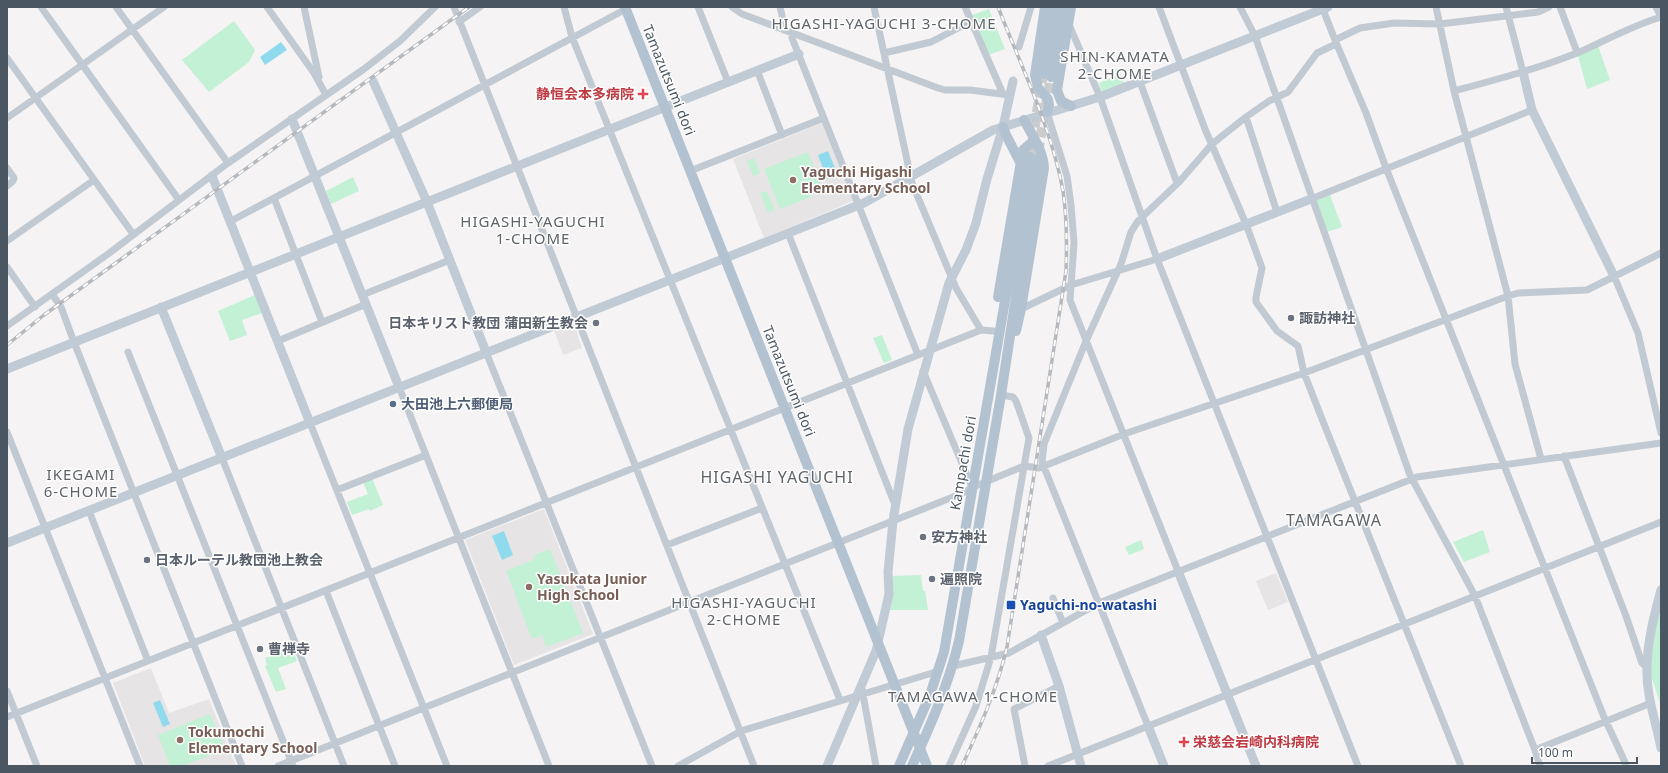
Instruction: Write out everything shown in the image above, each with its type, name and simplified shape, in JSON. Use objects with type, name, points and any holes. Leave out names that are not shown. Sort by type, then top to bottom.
[{"type":"main road","points":[[1045,7],[1034,75],[1038,88],[1047,97],[1049,103],[1049,108],[1046,112]]},
{"type":"main road","points":[[1042,92],[1051,91],[1050,78],[1054,7]]},
{"type":"main road","points":[[1062,7],[1050,78],[1059,98],[1063,103],[1071,106]]},
{"type":"main road","points":[[1050,78],[1068,22],[1070,7]]},
{"type":"main road","name":"Tamazutsumi dori","points":[[626,8],[927,766]]},
{"type":"main road","points":[[1004,365],[1012,350],[1021,309],[1044,168],[1043,158],[1024,120]]},
{"type":"main road","points":[[1003,126],[1020,162]]},
{"type":"main road","points":[[994,363],[993,330],[1022,150],[1026,146],[1037,144]]},
{"type":"main road","name":"Kampachi dori","points":[[899,766],[939,671],[948,633],[994,363],[1033,158],[1001,395],[959,641],[953,666],[942,698],[912,766]]},
{"type":"street","points":[[41,7],[179,200]]},
{"type":"street","points":[[116,7],[228,163]]},
{"type":"street","points":[[7,118],[164,7]]},
{"type":"street","points":[[267,7],[314,73],[326,95]]},
{"type":"street","points":[[304,7],[320,84]]},
{"type":"street","points":[[7,326],[108,254],[228,163],[364,69],[400,42],[435,7]]},
{"type":"street","points":[[454,7],[754,766]]},
{"type":"street","points":[[460,22],[480,7]]},
{"type":"street","points":[[564,7],[572,37],[840,700]]},
{"type":"street","points":[[698,7],[728,82]]},
{"type":"street","points":[[732,7],[742,14],[792,34],[945,90],[970,90],[1006,95]]},
{"type":"street","points":[[780,7],[785,28],[784,30]]},
{"type":"street","points":[[874,7],[910,177],[952,278],[981,330]]},
{"type":"street","points":[[965,7],[970,22],[1006,95]]},
{"type":"street","points":[[1019,47],[1031,7]]},
{"type":"street","points":[[1159,7],[1212,144],[1246,224],[1262,268],[1256,302],[1277,331],[1298,346],[1304,373],[1461,766]]},
{"type":"street","points":[[1240,7],[1254,36],[1411,479],[1475,596],[1536,750],[1540,766]]},
{"type":"street","points":[[1436,7],[1454,91],[1508,296],[1515,364],[1541,459]]},
{"type":"street","points":[[1506,7],[1532,110],[1614,276],[1638,333],[1661,433]]},
{"type":"street","points":[[1164,766],[1042,462],[1044,444],[1086,341],[1117,272],[1132,232],[1142,217],[1178,183],[1212,144],[1246,116],[1288,92],[1317,53],[1360,28],[1394,23],[1440,24],[1538,12],[1549,7]]},
{"type":"street","points":[[1560,7],[1577,52]]},
{"type":"street","points":[[1454,91],[1523,72],[1577,52],[1640,23],[1661,17],[1656,7]]},
{"type":"street","points":[[231,221],[626,8]]},
{"type":"street","points":[[7,543],[858,205],[993,130],[1046,112],[1100,97],[1324,8],[1336,42],[1366,113],[1386,168],[1606,721],[1624,760]]},
{"type":"street","points":[[884,53],[931,42],[970,22]]},
{"type":"street","points":[[1068,22],[1100,97],[1157,259],[1213,403],[1358,766]]},
{"type":"street","points":[[792,34],[798,54],[918,355]]},
{"type":"street","points":[[7,369],[798,54]]},
{"type":"street","points":[[7,58],[133,234]]},
{"type":"street","points":[[757,70],[782,135]]},
{"type":"street","points":[[368,72],[373,80],[427,202],[652,766]]},
{"type":"street","points":[[827,766],[876,651],[877,641],[889,594],[888,572],[893,520],[908,430],[923,371],[945,297],[952,278],[966,250],[976,223],[987,179],[1003,126],[1006,95],[1013,81]]},
{"type":"street","points":[[1140,82],[1178,183]]},
{"type":"street","points":[[1021,309],[1071,285],[1157,259],[1532,110]]},
{"type":"street","points":[[1046,112],[1058,144],[1067,176],[1071,205],[1074,243],[1070,300],[1256,766]]},
{"type":"street","points":[[1246,116],[1277,212]]},
{"type":"street","points":[[690,171],[824,118]]},
{"type":"street","points":[[292,119],[549,766]]},
{"type":"street","points":[[7,168],[14,178],[13,181],[7,186]]},
{"type":"street","points":[[212,176],[447,766]]},
{"type":"street","points":[[7,241],[94,180]]},
{"type":"street","points":[[274,198],[322,322]]},
{"type":"street","points":[[788,233],[896,505]]},
{"type":"street","points":[[278,766],[292,763],[335,742],[963,493],[972,487],[1024,466],[1039,468],[1124,434],[1304,373],[1508,296],[1518,293],[1587,290],[1661,253]]},
{"type":"street","points":[[362,295],[450,260]]},
{"type":"street","points":[[7,267],[35,307]]},
{"type":"street","points":[[52,294],[61,307],[242,766]]},
{"type":"street","points":[[278,340],[366,304]]},
{"type":"street","points":[[161,307],[344,766]]},
{"type":"street","points":[[7,717],[981,330],[993,330]]},
{"type":"street","points":[[128,352],[292,763]]},
{"type":"street","points":[[923,371],[972,487]]},
{"type":"street","points":[[949,766],[976,706],[991,657],[1029,434],[1016,401],[1013,398],[1001,395]]},
{"type":"street","points":[[7,432],[140,766]]},
{"type":"street","points":[[953,666],[1009,653],[1099,603],[1417,477],[1661,443]]},
{"type":"street","points":[[337,490],[426,455]]},
{"type":"street","points":[[1564,456],[1642,663],[1647,668]]},
{"type":"street","points":[[667,545],[762,508]]},
{"type":"street","points":[[89,511],[148,661]]},
{"type":"street","points":[[1048,766],[1661,522]]},
{"type":"street","points":[[1661,590],[1652,622],[1647,668],[1651,703],[1661,748]]},
{"type":"street","points":[[326,591],[395,766]]},
{"type":"street","points":[[1053,598],[1063,623]]},
{"type":"street","points":[[1041,635],[1060,686],[1081,766]]},
{"type":"street","points":[[678,766],[741,731],[840,700],[860,691],[939,671]]},
{"type":"street","points":[[1025,766],[1014,709],[1060,686]]},
{"type":"street","points":[[7,691],[37,766]]},
{"type":"street","points":[[860,691],[876,766]]},
{"type":"street","points":[[1536,750],[1651,703]]},
{"type":"shaded area","name":"Yaguchi Higashi Elementary School","points":[[822,123],[853,201],[764,238],[733,159]]},
{"type":"shaded area","points":[[574,323],[582,348],[563,355],[554,330]]},
{"type":"shaded area","name":"Yasukata Junior High School","points":[[544,509],[593,634],[514,665],[465,540]]},
{"type":"shaded area","points":[[1276,573],[1288,602],[1268,610],[1256,581]]},
{"type":"shaded area","name":"Tokumochi Elementary School","points":[[151,668],[169,713],[209,699],[236,766],[145,766],[113,683]]},
{"type":"green space","points":[[989,9],[1005,49],[988,55],[972,15]]},
{"type":"green space","points":[[234,21],[255,50],[249,62],[209,92],[182,60]]},
{"type":"green space","points":[[1597,43],[1610,80],[1587,89],[1577,52]]},
{"type":"green space","points":[[1118,68],[1124,83],[1102,92],[1099,83],[1112,77],[1110,72]]},
{"type":"green space","points":[[808,152],[822,188],[810,193],[811,197],[780,209],[764,169]]},
{"type":"green space","points":[[754,158],[760,173],[753,176],[747,161]]},
{"type":"green space","points":[[353,177],[359,191],[331,204],[326,191]]},
{"type":"green space","points":[[767,191],[775,210],[768,213],[760,193]]},
{"type":"green space","points":[[1330,195],[1342,227],[1327,232],[1315,200]]},
{"type":"green space","points":[[255,295],[262,313],[242,320],[247,335],[230,341],[218,311]]},
{"type":"green space","points":[[882,335],[892,360],[884,363],[873,338]]},
{"type":"green space","points":[[372,478],[383,505],[370,511],[369,509],[352,515],[347,502],[368,494],[363,482]]},
{"type":"green space","points":[[1483,530],[1490,552],[1464,562],[1453,542]]},
{"type":"green space","points":[[1141,540],[1144,549],[1129,555],[1125,547]]},
{"type":"green space","points":[[550,549],[583,633],[546,647],[542,635],[532,639],[506,571],[535,559],[534,555]]},
{"type":"green space","points":[[921,575],[928,610],[890,610],[893,595],[893,576]]},
{"type":"green space","points":[[1661,605],[1661,706],[1650,672],[1654,635]]},
{"type":"green space","points":[[289,641],[297,661],[278,668],[286,689],[276,692],[265,666],[267,665],[265,658],[273,655],[271,648]]},
{"type":"green space","points":[[210,714],[225,749],[183,766],[170,766],[158,735]]},
{"type":"water","points":[[281,42],[287,50],[265,65],[260,57]]},
{"type":"water","points":[[828,151],[838,175],[827,179],[818,155]]},
{"type":"water","points":[[504,531],[513,555],[502,560],[492,536]]},
{"type":"water","points":[[160,700],[170,724],[163,727],[153,703]]},
{"type":"tunnel","points":[[1030,157],[1043,74]]},
{"type":"tunnel","points":[[1038,152],[1051,77]]},
{"type":"tunnel","points":[[1624,760],[1626,766]]},
{"type":"railway","points":[[7,345],[44,315],[469,7]]},
{"type":"railway","points":[[962,766],[982,722],[993,693],[1007,647],[1066,271],[1067,241],[1065,211],[1063,191],[1058,168],[1044,121],[998,7]]},
{"type":"place","name":"静恒会本多病院","points":[[643,94]]},
{"type":"place","name":"Yaguchi Higashi Elementary School","points":[[793,180]]},
{"type":"place","name":"諏訪神社","points":[[1291,318]]},
{"type":"place","name":"日本キリスト教団 蒲田新生教会","points":[[596,323]]},
{"type":"place","name":"大田池上六郵便局","points":[[393,404]]},
{"type":"place","name":"安方神社","points":[[923,537]]},
{"type":"place","name":"日本ルーテル教団池上教会","points":[[147,560]]},
{"type":"place","name":"遍照院","points":[[932,579]]},
{"type":"place","name":"Yasukata Junior High School","points":[[529,587]]},
{"type":"place","name":"Yaguchi-no-watashi","points":[[1011,605]]},
{"type":"place","name":"曹禅寺","points":[[260,649]]},
{"type":"place","name":"Tokumochi Elementary School","points":[[180,740]]},
{"type":"place","name":"栄慈会岩崎内科病院","points":[[1184,742]]},
{"type":"district","name":"HIGASHI-YAGUCHI 3-CHOME","points":[[884,24]]},
{"type":"district","name":"SHIN-KAMATA 2-CHOME","points":[[1115,66]]},
{"type":"district","name":"HIGASHI-YAGUCHI 1-CHOME","points":[[533,230]]},
{"type":"district","name":"HIGASHI YAGUCHI","points":[[777,477]]},
{"type":"district","name":"IKEGAMI 6-CHOME","points":[[81,484]]},
{"type":"district","name":"TAMAGAWA","points":[[1334,520]]},
{"type":"district","name":"HIGASHI-YAGUCHI 2-CHOME","points":[[744,612]]},
{"type":"district","name":"TAMAGAWA 1-CHOME","points":[[973,697]]}]
